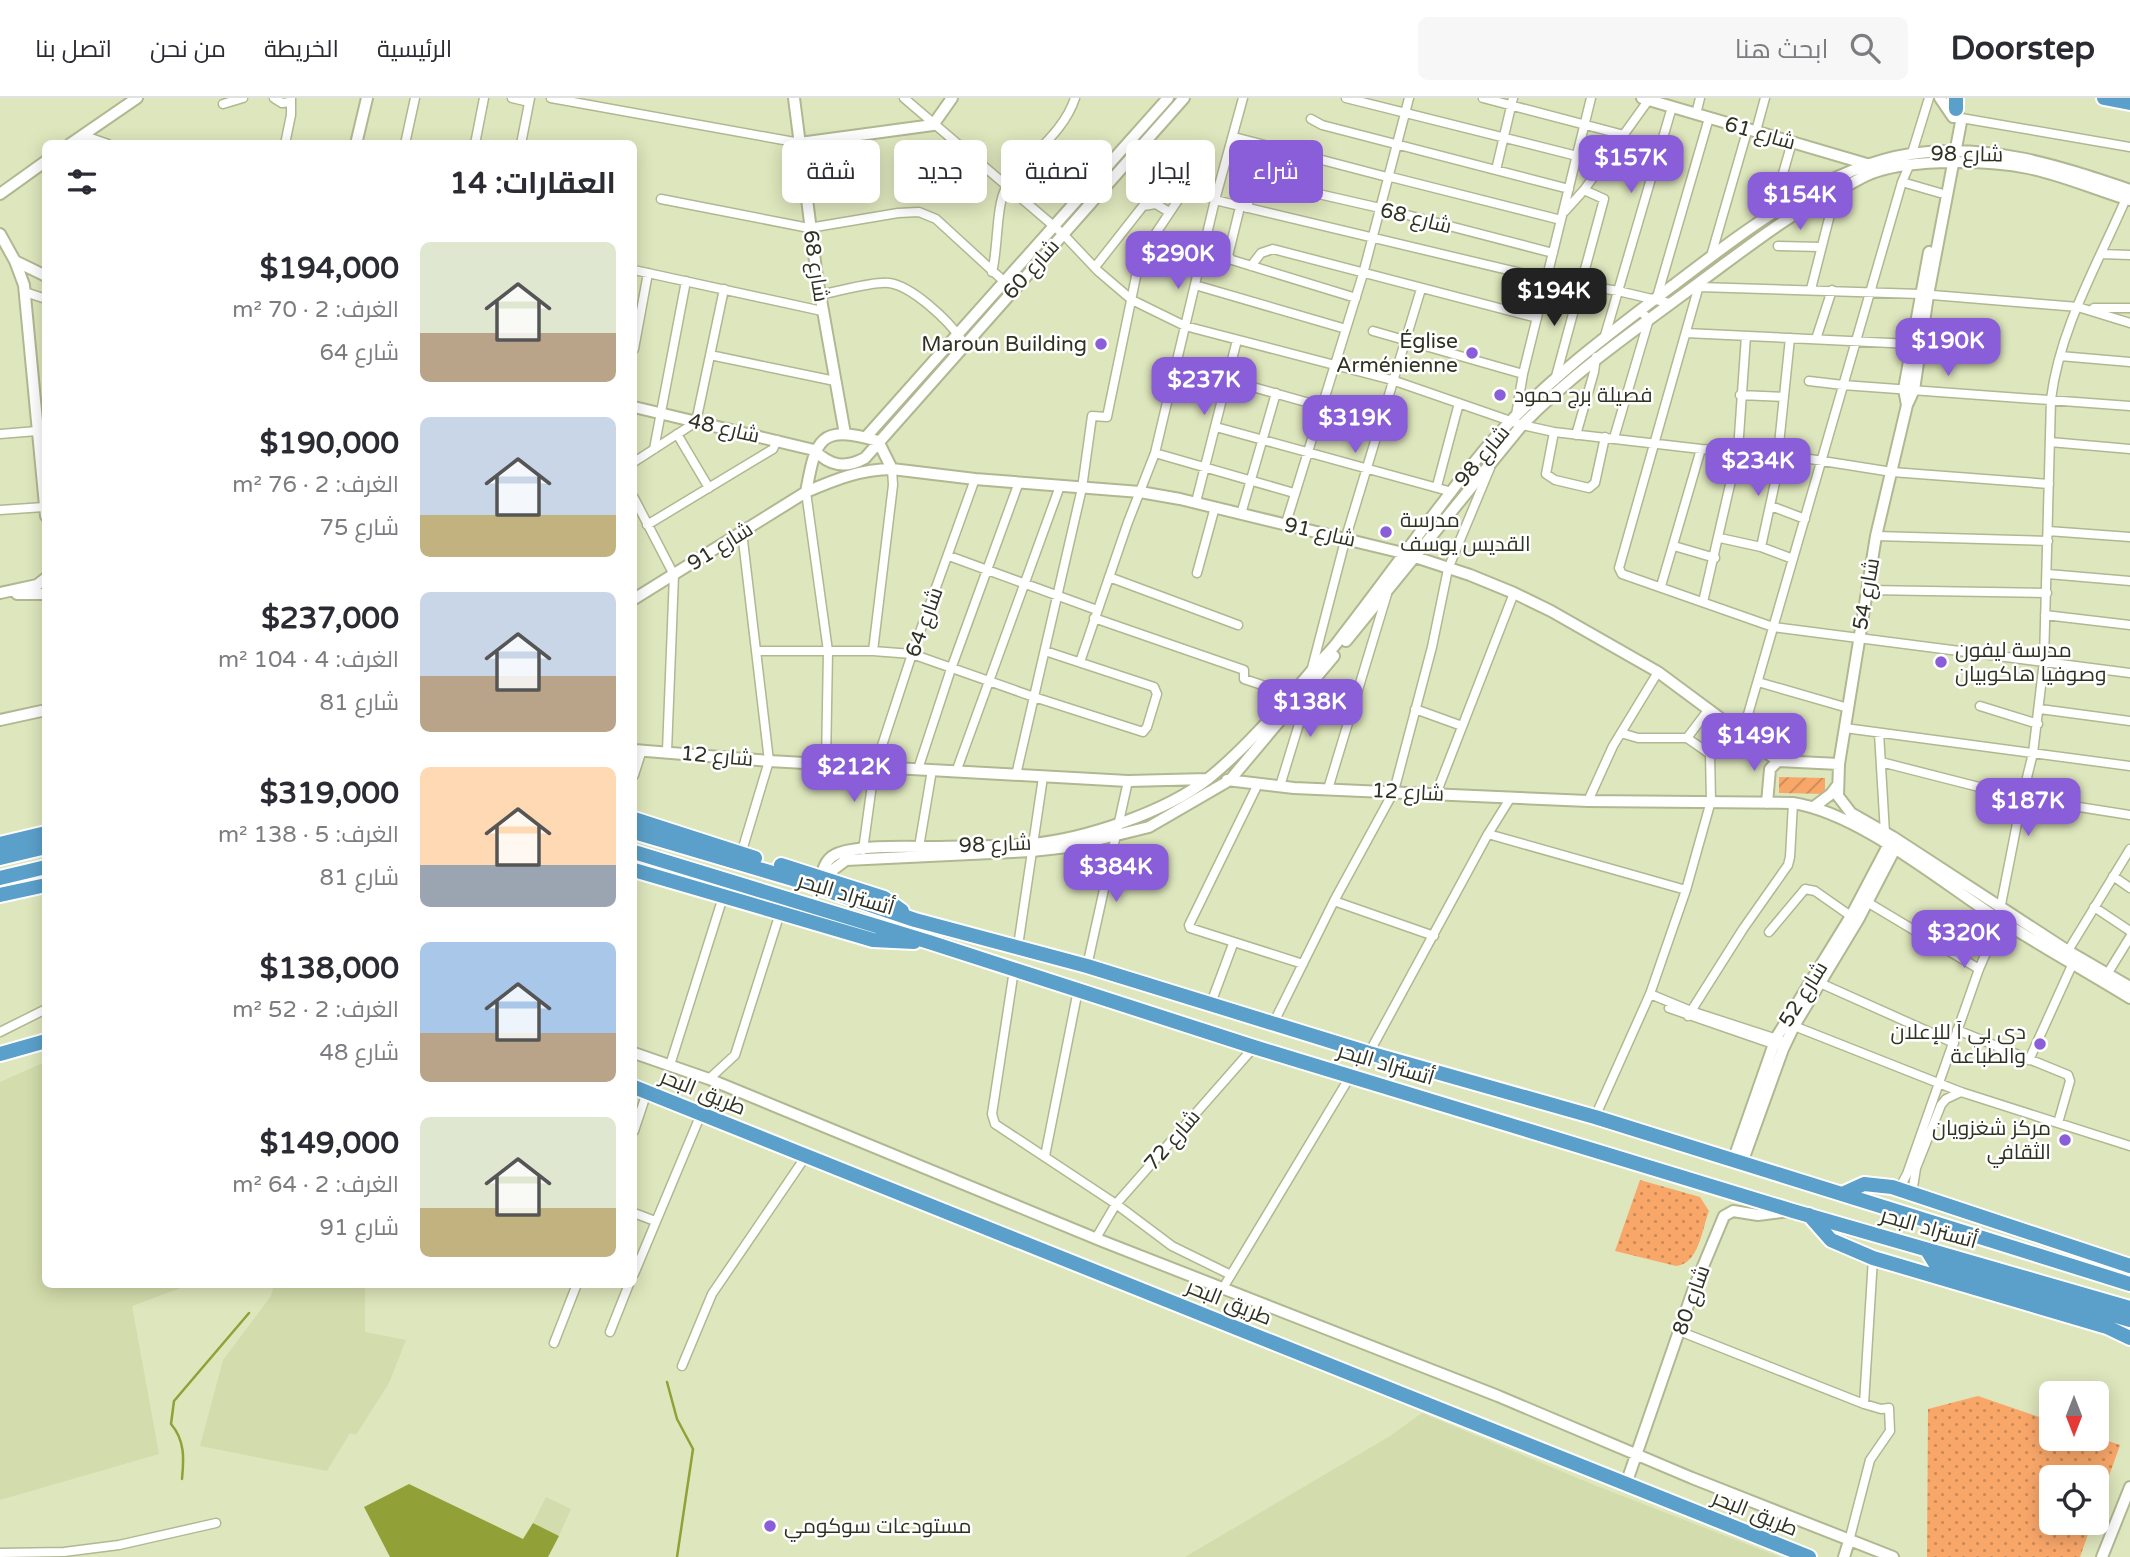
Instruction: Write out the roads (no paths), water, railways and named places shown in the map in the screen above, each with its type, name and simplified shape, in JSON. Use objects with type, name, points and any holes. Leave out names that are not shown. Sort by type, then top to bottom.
[{"type":"highway","points":[[2104,98],[2129,100]]},
{"type":"highway","points":[[637,820],[884,898],[915,920]]},
{"type":"highway","name":"أتستراد البحر","points":[[637,833],[793,879],[915,920],[1018,946],[1369,1053],[1595,1117],[2129,1284]]},
{"type":"highway","points":[[0,844],[42,834]]},
{"type":"highway","points":[[0,858],[41,848]]},
{"type":"highway","name":"أتستراد البحر","points":[[637,853],[929,942],[1254,1047],[1793,1211],[2130,1308]]},
{"type":"highway","points":[[0,878],[42,868]]},
{"type":"highway","points":[[637,871],[873,940],[929,942]]},
{"type":"highway","points":[[0,895],[42,886]]},
{"type":"highway","points":[[0,1054],[42,1042]]},
{"type":"highway","name":"طريق البحر","points":[[640,1090],[1809,1557]]},
{"type":"highway","points":[[1842,1194],[1864,1184],[1905,1191],[2130,1266]]},
{"type":"highway","points":[[1809,1215],[1831,1240],[1873,1258],[2107,1327],[2130,1338]]},
{"type":"highway","points":[[1927,1250],[1935,1263],[2130,1320]]},
{"type":"street","points":[[75,140],[136,98]]},
{"type":"street","points":[[223,104],[243,98]]},
{"type":"street","points":[[274,98],[282,103],[291,100],[286,140]]},
{"type":"street","points":[[357,140],[367,98]]},
{"type":"street","points":[[406,140],[415,98]]},
{"type":"street","points":[[476,140],[484,98]]},
{"type":"street","points":[[512,98],[529,100],[522,140]]},
{"type":"street","points":[[551,98],[783,140]]},
{"type":"street","name":"شارع 68","points":[[794,98],[800,140]]},
{"type":"street","points":[[904,98],[1001,182]]},
{"type":"street","points":[[822,140],[933,125],[951,98]]},
{"type":"street","points":[[1048,140],[1065,117],[1074,98]]},
{"type":"street","name":"شارع 60","points":[[1138,140],[1168,98]]},
{"type":"street","name":"شارع 60","points":[[1139,140],[1184,98]]},
{"type":"street","points":[[1243,98],[1215,200],[1546,279],[1656,298],[1669,303]]},
{"type":"street","points":[[1346,98],[1577,156]]},
{"type":"street","points":[[1286,523],[1363,274],[1409,98]]},
{"type":"street","points":[[1483,98],[1513,102],[1625,135]]},
{"type":"street","points":[[1517,420],[1523,373],[1591,98]]},
{"type":"street","points":[[1696,114],[1700,98]]},
{"type":"street","points":[[1710,258],[1765,98]]},
{"type":"street","points":[[1912,153],[1929,98]]},
{"type":"street","points":[[1940,98],[1954,118],[1951,157]]},
{"type":"street","points":[[1562,217],[1625,135],[1647,99]]},
{"type":"street","name":"شارع 61","points":[[1647,99],[1872,168]]},
{"type":"street","points":[[1496,170],[1513,102]]},
{"type":"street","points":[[1951,157],[1956,106],[2130,147]]},
{"type":"street","points":[[1604,339],[1672,107]]},
{"type":"street","points":[[1656,298],[1709,118]]},
{"type":"street","points":[[1311,119],[1322,125],[1569,189]]},
{"type":"street","points":[[82,135],[96,140]]},
{"type":"street","points":[[1234,137],[1244,140]]},
{"type":"street","points":[[1772,212],[1792,142]]},
{"type":"street","name":"شارع 98","points":[[1118,829],[1149,827],[1230,780],[1387,592],[1409,555],[1475,461],[1555,380],[1656,298],[1772,212],[1811,191],[1912,153],[1951,157],[2009,154],[2026,157],[2129,194]]},
{"type":"street","name":"شارع 60","points":[[878,441],[964,344],[1009,285],[1126,154]]},
{"type":"street","name":"شارع 98","points":[[824,878],[825,864],[841,852],[1068,847],[1118,829],[1208,779],[1292,695],[1334,647],[1409,555],[1492,462],[1517,420],[1669,303],[1700,285],[1772,228],[1816,200],[1872,168],[1909,166],[1951,157]]},
{"type":"street","name":"شارع 54","points":[[1837,786],[1876,536],[1907,405],[1940,193],[1951,157]]},
{"type":"street","name":"شارع 54","points":[[1909,389],[1911,345],[1924,294],[1951,157]]},
{"type":"street","points":[[1323,161],[1562,217]]},
{"type":"street","points":[[0,194],[42,164]]},
{"type":"street","points":[[1742,735],[1909,166]]},
{"type":"street","points":[[1902,183],[1940,193]]},
{"type":"street","points":[[1555,380],[1604,198],[1584,190]]},
{"type":"street","points":[[1811,289],[1836,190]]},
{"type":"street","points":[[1905,1191],[1913,1177],[1957,1030],[2000,913],[2033,753],[2044,661],[2051,399],[2060,356],[2101,254],[2129,194]]},
{"type":"street","name":"شارع 68","points":[[1323,195],[1553,253]]},
{"type":"street","points":[[661,199],[809,228],[919,212],[936,219],[1009,285]]},
{"type":"street","name":"شارع 68","points":[[806,203],[822,311],[845,434]]},
{"type":"street","points":[[992,272],[998,246],[1002,203]]},
{"type":"street","points":[[1026,203],[1132,300],[1185,326],[1392,380],[1554,432],[1701,449],[1738,450],[1892,472],[2049,484]]},
{"type":"street","points":[[1016,775],[1082,488],[1092,416],[1107,417],[1140,257],[1175,203]]},
{"type":"street","points":[[1080,662],[1155,453],[1214,203]]},
{"type":"street","points":[[1245,203],[1228,256],[1232,260],[1356,298]]},
{"type":"street","points":[[1095,267],[1143,206],[1156,204],[1169,212]]},
{"type":"street","points":[[0,234],[15,261],[24,288],[32,385],[42,458]]},
{"type":"street","points":[[1778,246],[1821,247]]},
{"type":"street","points":[[1251,266],[1261,253],[1273,249],[1537,318]]},
{"type":"street","points":[[2101,254],[2130,255]]},
{"type":"street","points":[[15,261],[42,274]]},
{"type":"street","points":[[637,271],[822,311]]},
{"type":"street","points":[[637,333],[648,273]]},
{"type":"street","points":[[24,288],[42,278]]},
{"type":"street","points":[[654,449],[686,281]]},
{"type":"street","points":[[820,295],[886,283],[900,286],[936,312],[964,344]]},
{"type":"street","name":"شارع 60","points":[[866,437],[957,334],[1009,285]]},
{"type":"street","points":[[1195,285],[1346,329]]},
{"type":"street","points":[[2130,308],[2081,308],[1924,294],[1700,285],[1619,568],[1622,574],[1773,627],[2130,673]]},
{"type":"street","points":[[24,288],[42,297]]},
{"type":"street","points":[[637,460],[696,422],[724,289]]},
{"type":"street","points":[[1311,671],[1346,537],[1421,289]]},
{"type":"street","points":[[1816,339],[1832,290]]},
{"type":"street","points":[[2081,308],[2130,323]]},
{"type":"street","points":[[1554,432],[1546,474],[1549,478],[1589,488],[1595,483],[1648,319],[1640,311]]},
{"type":"street","points":[[1373,331],[1523,373]]},
{"type":"street","points":[[1686,333],[1911,345]]},
{"type":"street","points":[[1703,602],[1720,538],[1738,450],[1745,336]]},
{"type":"street","points":[[1761,547],[1779,455],[1790,338]]},
{"type":"street","points":[[1196,502],[1237,340]]},
{"type":"street","points":[[710,355],[835,381]]},
{"type":"street","points":[[2060,356],[2130,362]]},
{"type":"street","points":[[1576,435],[1596,357]]},
{"type":"street","points":[[1227,380],[1380,423]]},
{"type":"street","points":[[1809,381],[1843,386],[2130,406]]},
{"type":"street","points":[[32,385],[42,384]]},
{"type":"street","points":[[1241,513],[1276,393]]},
{"type":"street","points":[[1740,395],[1784,397]]},
{"type":"street","points":[[1437,486],[1459,402]]},
{"type":"street","name":"شارع 48","points":[[637,408],[814,450],[831,464],[844,466],[865,458],[878,441]]},
{"type":"street","points":[[1216,427],[1452,492]]},
{"type":"street","points":[[677,434],[709,488]]},
{"type":"street","points":[[826,763],[828,651],[806,492],[814,450],[827,438],[845,434],[878,441],[892,469],[893,485],[873,651]]},
{"type":"street","points":[[0,435],[40,435]]},
{"type":"street","points":[[648,525],[773,449],[777,440]]},
{"type":"street","points":[[2050,442],[2130,449]]},
{"type":"street","points":[[1661,586],[1701,449]]},
{"type":"street","points":[[1155,453],[1294,493]]},
{"type":"street","points":[[1274,1022],[1334,901],[1394,791],[1432,647],[1448,569],[1492,462]]},
{"type":"street","name":"شارع 91","points":[[637,597],[806,492],[841,477],[873,469],[1140,492],[1196,502],[1346,537],[1409,555],[1514,593],[1658,672],[1779,761]]},
{"type":"street","name":"شارع 64","points":[[863,850],[875,765],[975,479]]},
{"type":"street","points":[[918,769],[1018,482]]},
{"type":"street","points":[[956,772],[1060,486]]},
{"type":"street","points":[[637,504],[674,575],[667,751]]},
{"type":"street","points":[[1771,506],[1805,519]]},
{"type":"street","points":[[1197,573],[1215,507]]},
{"type":"street","points":[[0,510],[42,513]]},
{"type":"street","points":[[2048,531],[2130,537]]},
{"type":"street","points":[[741,853],[769,761],[742,532]]},
{"type":"street","points":[[1876,536],[2048,541]]},
{"type":"street","points":[[1720,538],[1761,547],[1793,559]]},
{"type":"street","points":[[1674,546],[1715,558]]},
{"type":"street","points":[[949,556],[1244,670],[1244,679],[1292,695]]},
{"type":"street","points":[[2048,574],[2130,581]]},
{"type":"street","points":[[1109,577],[1238,625]]},
{"type":"street","points":[[0,593],[42,582]]},
{"type":"street","points":[[1868,590],[2047,593]]},
{"type":"street","points":[[1328,789],[1387,592]]},
{"type":"street","points":[[0,593],[42,594]]},
{"type":"street","points":[[1436,794],[1514,593]]},
{"type":"street","points":[[2045,615],[2130,625]]},
{"type":"street","points":[[758,651],[873,651],[912,654],[1143,732],[1147,727],[1157,694],[1154,687],[1045,651]]},
{"type":"street","points":[[1588,801],[1613,746],[1658,672]]},
{"type":"street","points":[[1758,682],[1848,708]]},
{"type":"street","points":[[1280,786],[1311,684]]},
{"type":"street","points":[[1980,706],[2038,724]]},
{"type":"street","points":[[1415,709],[1462,726]]},
{"type":"street","points":[[1687,738],[1709,709]]},
{"type":"street","points":[[2040,709],[2130,721]]},
{"type":"street","points":[[0,720],[42,711]]},
{"type":"street","points":[[1595,1117],[1649,996],[1686,890],[1710,801],[1710,754],[1733,727]]},
{"type":"street","points":[[1845,728],[2130,766]]},
{"type":"street","points":[[1621,733],[1638,738],[1687,738],[1710,754]]},
{"type":"street","points":[[1879,733],[1892,841]]},
{"type":"street","name":"شارع 12","points":[[638,750],[769,761],[1129,781],[1208,779],[1328,789],[1588,801],[1793,803],[1815,806],[1892,841]]},
{"type":"street","points":[[1767,803],[1770,769],[1779,761],[1839,764]]},
{"type":"street","points":[[1881,762],[2022,798],[2130,815]]},
{"type":"street","points":[[919,847],[932,770]]},
{"type":"street","points":[[1018,946],[1043,777]]},
{"type":"street","points":[[1087,966],[1129,781]]},
{"type":"street","points":[[1258,784],[1189,921],[1190,928],[1233,944],[1303,964]]},
{"type":"street","points":[[1815,806],[1824,801],[1837,786]]},
{"type":"street","name":"شارع 12","points":[[1837,786],[1838,796],[1846,808],[2000,913],[2105,978],[2130,998]]},
{"type":"street","points":[[1369,1053],[1488,834],[1511,797]]},
{"type":"street","points":[[1689,1014],[1788,865],[1793,803]]},
{"type":"street","points":[[1488,834],[1686,890]]},
{"type":"street","name":"شارع 52","points":[[1738,1162],[1780,1043],[1854,918],[1867,902],[1892,841]]},
{"type":"street","name":"شارع 52","points":[[1780,1043],[1794,1026],[1820,983],[1892,841]]},
{"type":"street","name":"شارع 98","points":[[824,878],[846,860],[919,847],[1032,848]]},
{"type":"street","points":[[2029,1060],[2068,957],[2094,907],[2130,849]]},
{"type":"street","points":[[2113,876],[2130,888]]},
{"type":"street","points":[[1769,932],[1805,888],[1815,891],[1854,918]]},
{"type":"street","points":[[670,1065],[723,897]]},
{"type":"street","points":[[1334,901],[1434,936]]},
{"type":"street","points":[[1867,902],[1979,969]]},
{"type":"street","points":[[2094,907],[2130,932]]},
{"type":"street","points":[[709,1079],[735,1055],[780,913]]},
{"type":"street","points":[[2105,978],[2130,937]]},
{"type":"street","points":[[1211,1003],[1233,944]]},
{"type":"street","points":[[1014,970],[992,1114],[995,1124],[1116,1204],[1172,1246],[1231,1275]]},
{"type":"street","name":"شارع 12","points":[[2105,978],[2130,987]]},
{"type":"street","points":[[1820,983],[1954,1043]]},
{"type":"street","points":[[1045,1156],[1078,990]]},
{"type":"street","points":[[1649,996],[1689,1014],[1780,1043]]},
{"type":"street","points":[[0,1032],[42,1011]]},
{"type":"street","points":[[1794,1026],[1941,1085],[2130,1146]]},
{"type":"street","points":[[1957,1030],[2070,1077],[2058,1123]]},
{"type":"street","name":"شارع 72","points":[[1096,1238],[1116,1204],[1254,1047]]},
{"type":"street","points":[[637,1054],[709,1079],[1096,1238],[1893,1557]]},
{"type":"street","points":[[1223,1288],[1351,1075]]},
{"type":"street","points":[[637,1110],[640,1090]]},
{"type":"street","points":[[1905,1191],[1908,1174],[1941,1105],[1953,1094],[1961,1092]]},
{"type":"street","points":[[637,1266],[701,1114]]},
{"type":"street","points":[[682,1366],[712,1294],[806,1156]]},
{"type":"street","name":"شارع 80","points":[[1626,1484],[1679,1331],[1724,1216],[1733,1211],[1758,1215],[1793,1211]]},
{"type":"street","points":[[637,1214],[655,1221]]},
{"type":"street","points":[[1864,1404],[1873,1258]]},
{"type":"street","points":[[554,1343],[575,1288]]},
{"type":"street","points":[[610,1332],[627,1288]]},
{"type":"street","points":[[1679,1331],[1864,1404],[1881,1409],[1889,1408],[1889,1431],[1870,1460],[1844,1557]]},
{"type":"street","points":[[2102,1557],[2130,1487]]},
{"type":"street","points":[[0,1553],[75,1551],[119,1545],[216,1523]]},
{"type":"waterway","points":[[182,1479],[181,1443],[171,1424],[174,1401],[249,1313]]},
{"type":"waterway","points":[[667,1382],[677,1419],[693,1449],[677,1557]]},
{"type":"place","name":"Maroun Building","points":[[1101,344]]},
{"type":"place","name":"Église Arménienne","points":[[1472,353]]},
{"type":"place","name":"فصيلة برج حمود","points":[[1500,395]]},
{"type":"place","name":"مدرسة القديس يوسف","points":[[1386,532]]},
{"type":"place","name":"مدرسة ليفون وصوفيا هاكوبيان","points":[[1941,662]]},
{"type":"place","name":"دي بي آ للإعلان والطباعة","points":[[2040,1044]]},
{"type":"place","name":"مركز شغزويان الثقافي","points":[[2065,1140]]},
{"type":"place","name":"مستودعات سوكومي","points":[[770,1526]]}]
